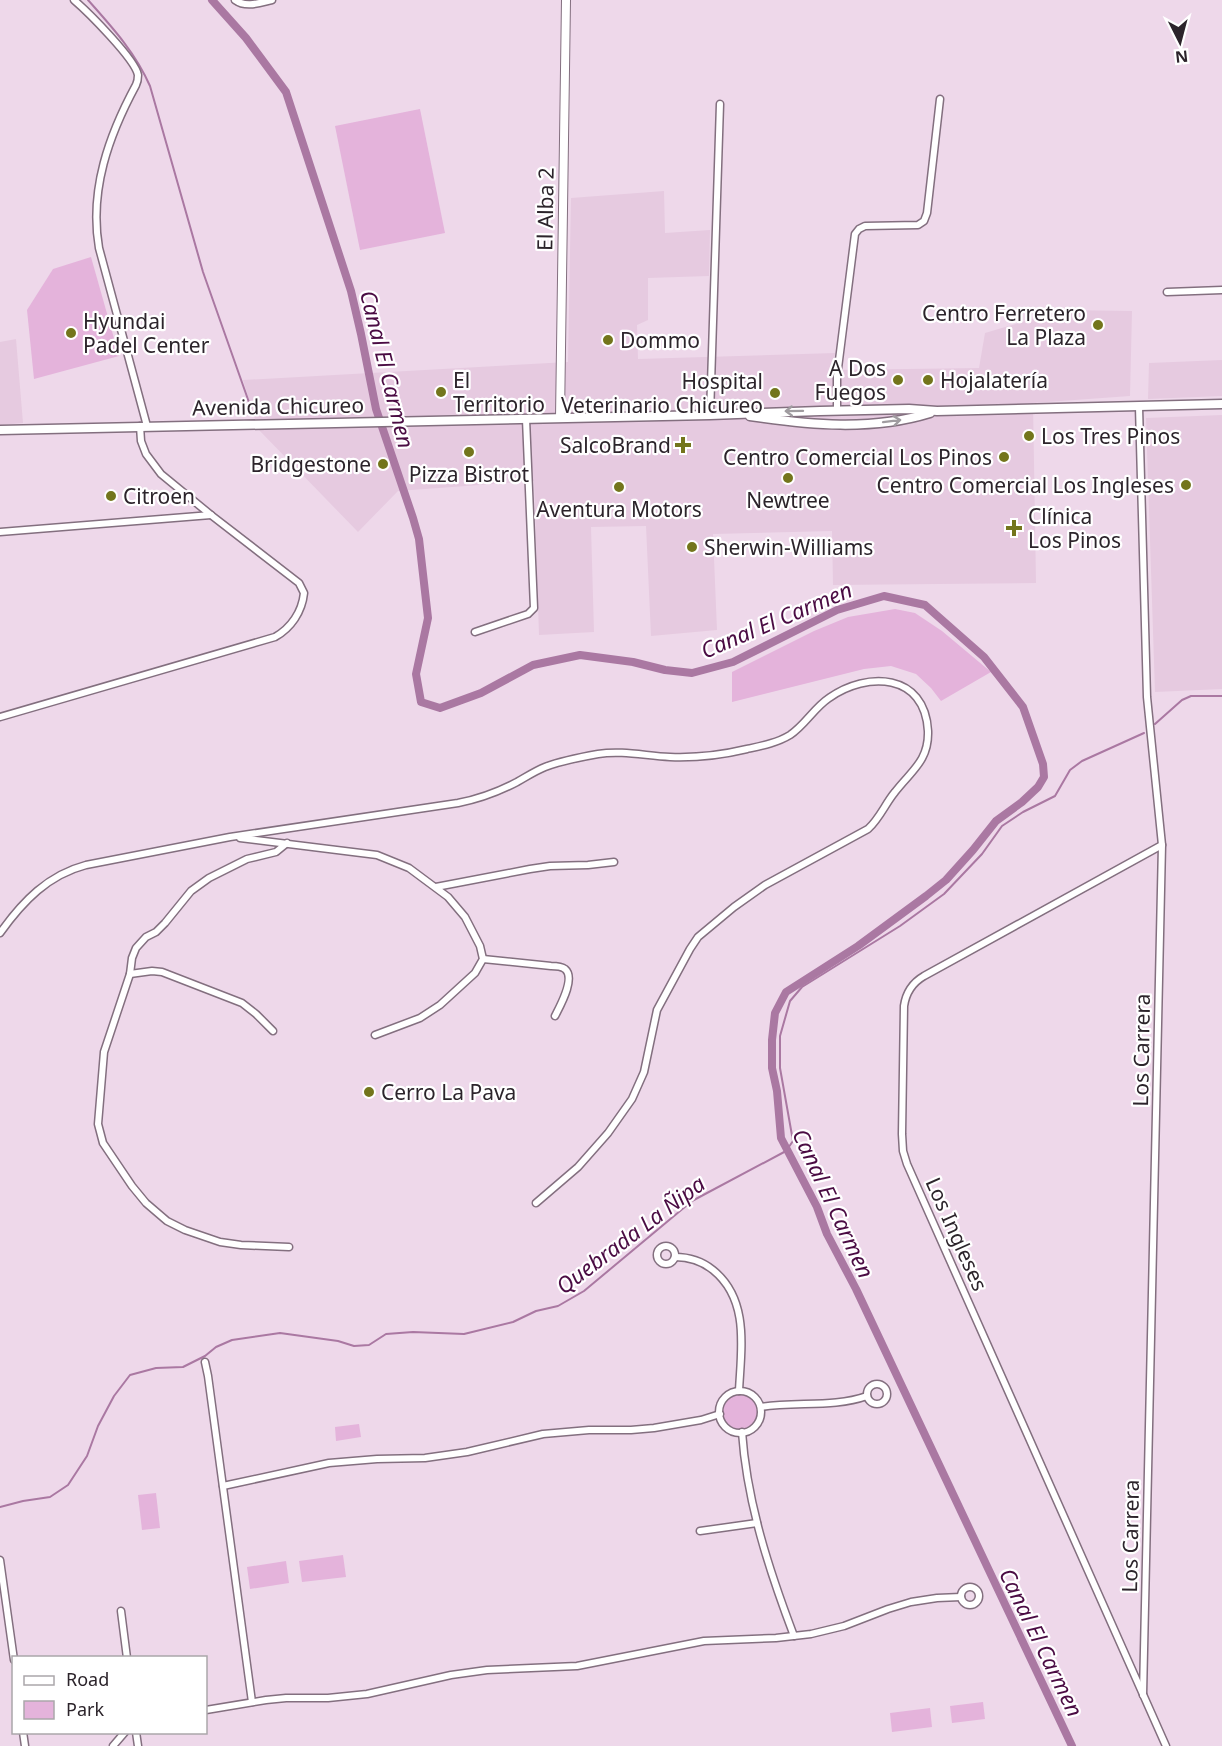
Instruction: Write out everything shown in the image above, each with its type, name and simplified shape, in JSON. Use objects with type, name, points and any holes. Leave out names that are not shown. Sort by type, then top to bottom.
[{"type":"main road","name":"Avenida Chicureo","points":[[0,430],[710,415],[757,412],[909,409],[937,411],[1222,404]]},
{"type":"main road","name":"Avenida Chicureo","points":[[737,414],[825,425],[892,421],[937,411]]},
{"type":"street","points":[[0,717],[275,637],[295,619],[304,593],[294,578],[211,515],[155,468],[143,447],[143,426],[99,248],[96,219],[96,200],[101,172],[114,132],[136,85],[137,74],[133,65],[109,35],[74,0]]},
{"type":"street","points":[[234,0],[250,5],[272,0]]},
{"type":"street","name":"El Alba 2","points":[[560,418],[566,0]]},
{"type":"street","points":[[837,411],[837,376],[855,234],[865,226],[918,225],[924,221],[927,213],[940,99]]},
{"type":"street","points":[[710,415],[720,104]]},
{"type":"street","points":[[1167,292],[1222,290]]},
{"type":"street","name":"Los Carrera","points":[[1139,406],[1147,698],[1162,845],[1143,1695]]},
{"type":"street","points":[[475,632],[528,614],[534,608],[526,419]]},
{"type":"street","points":[[0,532],[211,515]]},
{"type":"street","points":[[0,933],[32,894],[50,881],[72,869],[101,861],[230,837],[458,803],[488,795],[545,767],[600,754],[697,757],[746,749],[790,735],[804,724],[821,704],[832,696],[859,684],[895,682],[912,692],[924,712],[928,731],[926,751],[920,763],[893,794],[879,817],[868,829],[765,885],[734,907],[698,938],[657,1010],[645,1067],[632,1099],[608,1133],[578,1167],[536,1203]]},
{"type":"street","points":[[230,837],[377,855],[409,868],[436,887],[465,917],[480,946],[483,959],[475,973],[440,1005],[420,1018],[375,1035]]},
{"type":"street","points":[[287,843],[276,852],[255,856],[209,878],[191,891],[165,923],[156,932],[146,937],[136,948],[102,1062],[98,1124],[103,1143],[139,1195],[153,1210],[168,1221],[185,1230],[220,1242],[289,1247]]},
{"type":"street","name":"Los Ingleses","points":[[1162,845],[919,979],[908,991],[904,1006],[902,1134],[905,1158],[1166,1746]]},
{"type":"street","points":[[436,887],[550,866],[614,862]]},
{"type":"street","points":[[483,959],[551,966],[566,970],[570,977],[569,984],[555,1016]]},
{"type":"street","points":[[130,974],[162,972],[237,1000],[273,1031]]},
{"type":"street","points":[[675,1257],[692,1258],[711,1269],[725,1281],[734,1296],[741,1321],[739,1391]]},
{"type":"street","points":[[205,1362],[252,1702]]},
{"type":"street","points":[[739,1391],[753,1395],[761,1407],[756,1426],[742,1432],[729,1429],[723,1423],[720,1414],[723,1401],[730,1394],[739,1391]]},
{"type":"street","points":[[761,1407],[846,1401],[867,1396]]},
{"type":"street","points":[[223,1486],[329,1463],[425,1458],[466,1452],[543,1434],[654,1428],[701,1420],[720,1414]]},
{"type":"street","points":[[742,1432],[747,1476],[757,1523],[769,1568],[794,1636]]},
{"type":"street","points":[[700,1531],[757,1523]]},
{"type":"street","points":[[0,1560],[13,1656]]},
{"type":"street","points":[[207,1710],[286,1698],[353,1696],[473,1672],[589,1664],[691,1642],[794,1636],[834,1629],[911,1602],[961,1597]]},
{"type":"street","points":[[121,1611],[127,1656]]},
{"type":"street","points":[[107,1746],[114,1744]]},
{"type":"shaded area","points":[[664,191],[665,233],[710,230],[709,276],[648,278],[648,320],[637,325],[638,359],[835,353],[833,370],[979,368],[985,333],[1062,310],[1132,311],[1130,396],[1033,403],[1036,583],[833,585],[832,531],[713,534],[717,630],[651,636],[646,526],[591,527],[594,632],[539,635],[534,481],[398,491],[358,532],[258,429],[243,380],[568,362],[571,198]]},
{"type":"shaded area","points":[[16,339],[23,423],[0,425],[0,342]]},
{"type":"shaded area","points":[[1222,360],[1222,396],[1148,399],[1149,363]]},
{"type":"shaded area","points":[[1222,415],[1222,689],[1155,692],[1146,418]]},
{"type":"green space","points":[[420,109],[445,233],[360,250],[335,126]]},
{"type":"green space","name":"Hyundai Padel Center","points":[[91,257],[119,356],[34,379],[27,310],[53,269]]},
{"type":"green space","points":[[895,609],[915,613],[942,631],[991,672],[941,701],[916,674],[891,666],[864,669],[732,702],[732,672],[814,631],[848,617]]},
{"type":"green space","points":[[740,1395],[752,1400],[757,1412],[752,1424],[740,1429],[728,1424],[723,1412],[728,1400]]},
{"type":"green space","points":[[359,1424],[361,1437],[336,1441],[335,1427]]},
{"type":"green space","points":[[156,1493],[160,1528],[142,1530],[138,1495]]},
{"type":"green space","points":[[343,1555],[346,1577],[302,1582],[299,1561]]},
{"type":"green space","points":[[286,1561],[289,1583],[250,1589],[247,1567]]},
{"type":"green space","points":[[983,1702],[985,1719],[952,1723],[950,1706]]},
{"type":"green space","points":[[930,1708],[932,1727],[892,1732],[890,1713]]},
{"type":"waterway","points":[[88,0],[130,51],[150,86],[203,272],[251,408]]},
{"type":"waterway","name":"Canal El Carmen","points":[[212,0],[246,38],[286,92],[351,291],[376,409],[419,539],[428,618],[416,674],[421,702],[440,708],[481,693],[533,665],[580,655],[692,673],[733,662],[837,610],[884,596],[925,605],[984,657],[1023,707],[1043,764],[1044,777],[1038,787],[996,821],[946,880],[858,946],[786,992],[775,1013],[772,1068],[777,1091],[781,1138],[817,1207],[827,1234],[856,1289],[1072,1746]]},
{"type":"waterway","name":"Quebrada La Ñipa","points":[[1155,724],[1182,700],[1191,696],[1222,696]]},
{"type":"waterway","name":"Quebrada La Ñipa","points":[[0,1507],[50,1497],[68,1485],[87,1456],[98,1426],[114,1396],[130,1375],[156,1368],[183,1367],[232,1340],[280,1333],[338,1341],[354,1346],[369,1345],[386,1334],[413,1332],[464,1334],[513,1322],[536,1311],[558,1306],[584,1291],[692,1201],[786,1151],[793,1141],[780,1068],[780,1036],[790,1001],[802,987],[900,926],[944,894],[982,854],[1002,826],[1023,812],[1055,796],[1070,770],[1082,761],[1144,733]]},
{"type":"place","name":"Centro Ferretero La Plaza","points":[[1098,325]]},
{"type":"place","name":"Hyundai Padel Center","points":[[71,333]]},
{"type":"place","name":"Dommo","points":[[608,340]]},
{"type":"place","name":"A Dos Fuegos","points":[[898,380]]},
{"type":"place","name":"Hojalatería","points":[[928,380]]},
{"type":"place","name":"El Territorio","points":[[441,392]]},
{"type":"place","name":"Hospital Veterinario Chicureo","points":[[775,393]]},
{"type":"place","name":"Los Tres Pinos","points":[[1029,436]]},
{"type":"place","name":"SalcoBrand","points":[[683,445]]},
{"type":"place","name":"Pizza Bistrot","points":[[469,452]]},
{"type":"place","name":"Centro Comercial Los Pinos","points":[[1004,457]]},
{"type":"place","name":"Bridgestone","points":[[383,464]]},
{"type":"place","name":"Newtree","points":[[788,478]]},
{"type":"place","name":"Centro Comercial Los Ingleses","points":[[1186,485]]},
{"type":"place","name":"Aventura Motors","points":[[619,487]]},
{"type":"place","name":"Citroen","points":[[111,496]]},
{"type":"place","name":"Clínica Los Pinos","points":[[1014,528]]},
{"type":"place","name":"Sherwin-Williams","points":[[692,547]]},
{"type":"place","name":"Cerro La Pava","points":[[369,1092]]}]
